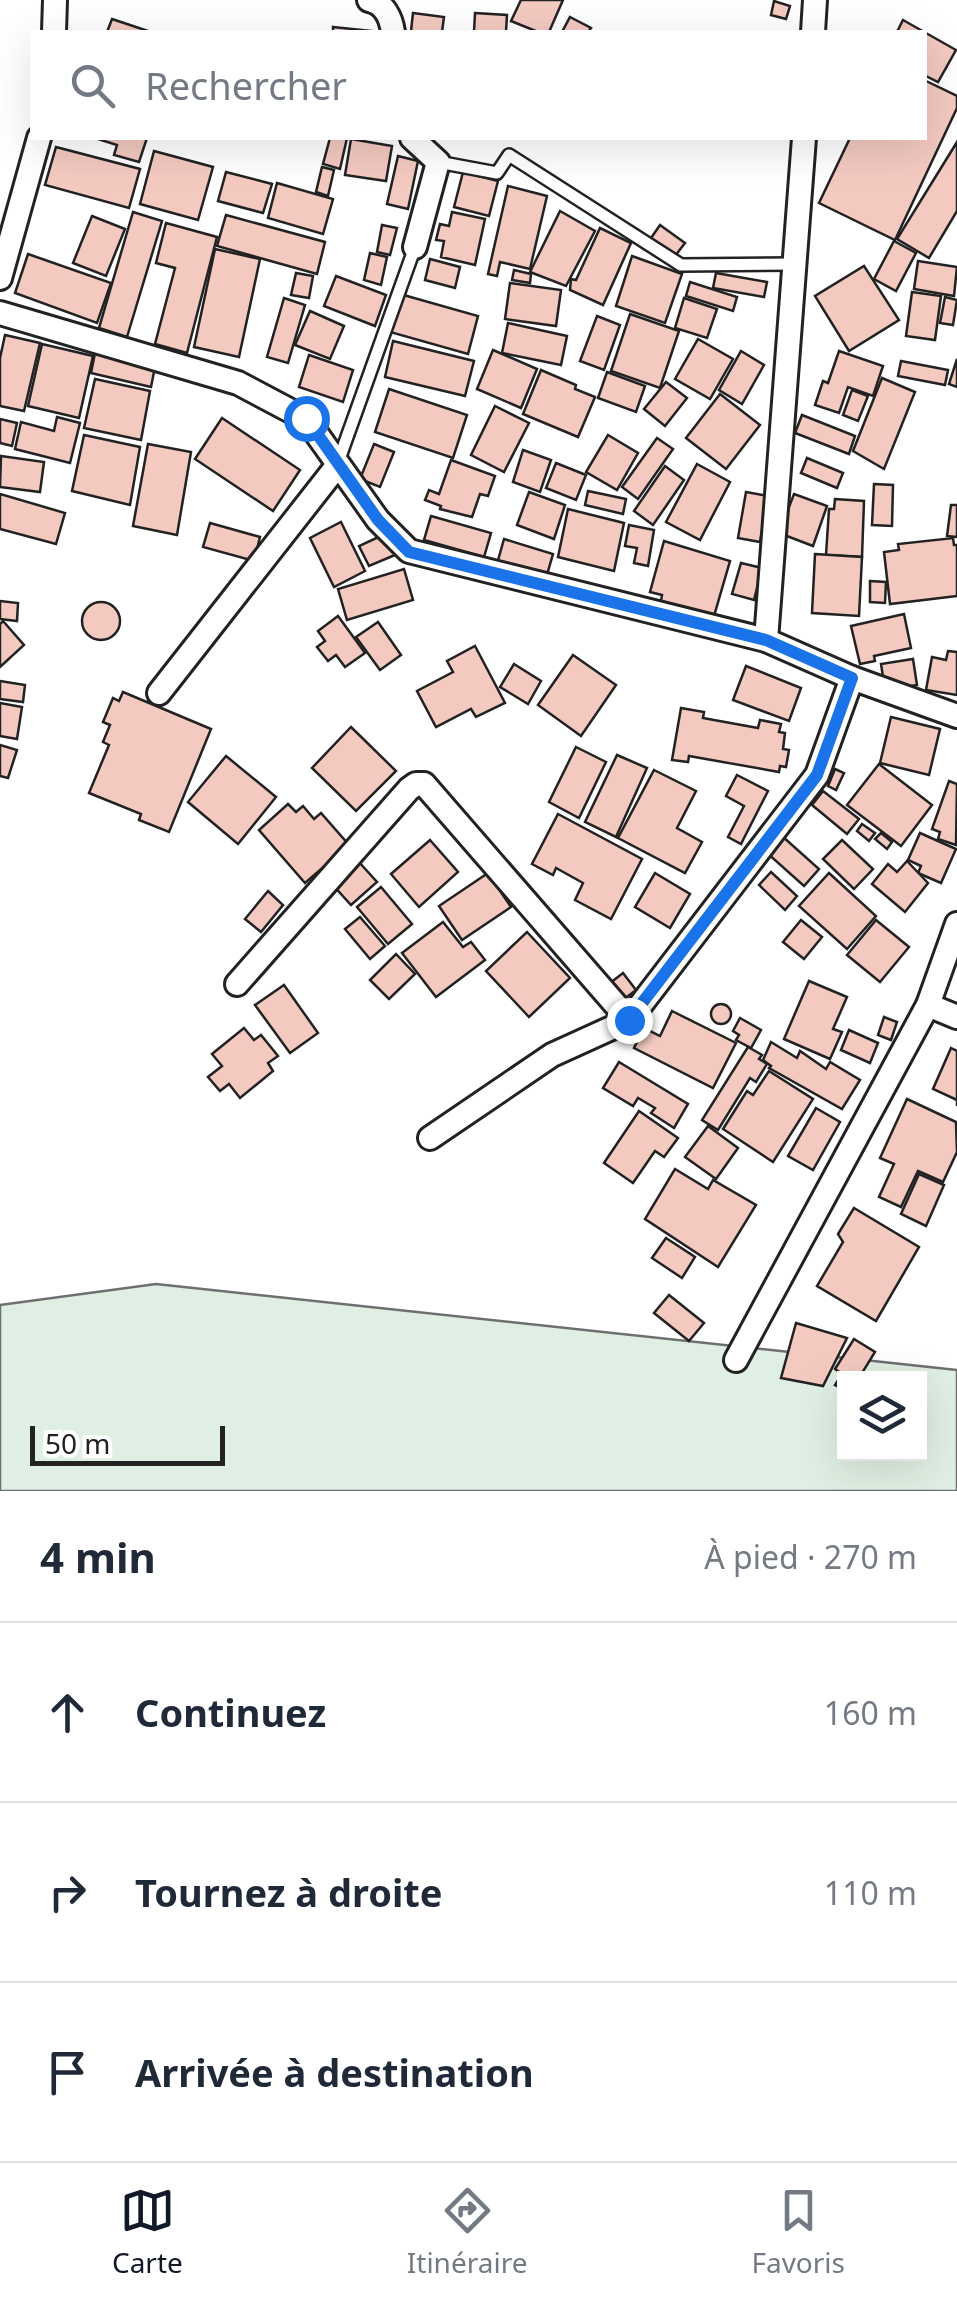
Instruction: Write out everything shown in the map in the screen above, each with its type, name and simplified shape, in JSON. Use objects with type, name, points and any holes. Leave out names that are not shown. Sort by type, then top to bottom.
[{"type":"street","points":[[54,30],[56,0]]},
{"type":"street","points":[[369,0],[377,2],[391,20],[393,30]]},
{"type":"street","points":[[812,30],[815,0]]},
{"type":"street","points":[[0,278],[38,140]]},
{"type":"street","points":[[414,140],[438,162],[415,247]]},
{"type":"street","points":[[766,640],[804,140]]},
{"type":"street","points":[[0,313],[238,383],[306,418],[378,520],[409,552],[766,640],[852,678],[957,716]]},
{"type":"street","points":[[158,693],[337,466]]},
{"type":"street","points":[[430,1138],[552,1055],[629,1020],[817,775],[852,678]]},
{"type":"street","points":[[237,984],[409,789],[424,784],[629,1020]]},
{"type":"street","points":[[736,1360],[928,1005],[957,924]]},
{"type":"street","points":[[928,1005],[957,1017]]},
{"type":"lane","points":[[438,162],[497,173],[509,154],[681,265],[795,264]]},
{"type":"lane","points":[[337,466],[415,247]]},
{"type":"green space","points":[[156,1284],[957,1370],[957,1491],[0,1491],[0,1305]]},
{"type":"building","points":[[521,0],[563,0],[550,30],[533,30],[511,21]]},
{"type":"building","points":[[774,1],[790,6],[786,19],[771,15]]},
{"type":"building","points":[[413,13],[444,17],[442,30],[411,30]]},
{"type":"building","points":[[475,13],[507,15],[506,30],[474,30]]},
{"type":"building","points":[[570,17],[591,28],[590,30],[563,30]]},
{"type":"building","points":[[112,19],[145,30],[108,30]]},
{"type":"building","points":[[903,20],[921,30],[898,30]]},
{"type":"building","points":[[927,34],[956,50],[938,82],[927,76]]},
{"type":"building","points":[[927,81],[957,96],[957,108],[895,240],[819,203],[849,140],[927,140]]},
{"type":"building","points":[[101,140],[146,140],[139,162],[114,155],[117,145]]},
{"type":"building","points":[[329,140],[347,140],[340,169],[323,164]]},
{"type":"building","points":[[351,140],[392,146],[386,181],[345,175]]},
{"type":"building","points":[[957,142],[957,211],[929,258],[897,239]]},
{"type":"building","points":[[56,147],[140,169],[129,208],[45,185]]},
{"type":"building","points":[[154,151],[213,167],[198,220],[140,204]]},
{"type":"building","points":[[398,156],[418,161],[408,209],[387,204]]},
{"type":"building","points":[[322,167],[334,170],[328,196],[316,192]]},
{"type":"building","points":[[226,172],[272,184],[263,213],[218,201]]},
{"type":"building","points":[[463,172],[498,181],[489,216],[454,207]]},
{"type":"building","points":[[277,183],[333,199],[323,234],[268,218]]},
{"type":"building","points":[[508,186],[547,196],[530,269],[500,262],[497,276],[488,274]]},
{"type":"building","points":[[560,211],[595,231],[566,286],[530,272]]},
{"type":"building","points":[[133,212],[162,221],[127,337],[99,328]]},
{"type":"building","points":[[452,212],[485,219],[475,265],[441,257],[444,241],[436,240],[440,224],[449,226]]},
{"type":"building","points":[[226,215],[325,242],[317,274],[217,246]]},
{"type":"building","points":[[92,216],[125,229],[106,276],[73,263]]},
{"type":"building","points":[[166,223],[217,237],[187,353],[155,344],[175,268],[156,263]]},
{"type":"building","points":[[382,225],[397,228],[390,255],[377,252]]},
{"type":"building","points":[[660,225],[685,243],[675,256],[651,238]]},
{"type":"building","points":[[600,228],[631,243],[603,305],[570,290],[571,279],[576,280]]},
{"type":"building","points":[[894,241],[916,253],[896,291],[874,279]]},
{"type":"building","points":[[215,249],[260,259],[239,357],[194,347]]},
{"type":"building","points":[[370,253],[387,257],[381,285],[364,280]]},
{"type":"building","points":[[28,254],[111,283],[97,323],[15,293]]},
{"type":"building","points":[[632,256],[682,274],[665,323],[616,306]]},
{"type":"building","points":[[430,259],[460,267],[455,288],[425,280]]},
{"type":"building","points":[[918,261],[957,267],[954,296],[914,289]]},
{"type":"building","points":[[864,266],[899,320],[849,351],[815,296]]},
{"type":"building","points":[[514,270],[531,274],[530,283],[512,280]]},
{"type":"building","points":[[296,273],[313,276],[309,298],[291,295]]},
{"type":"building","points":[[716,273],[767,282],[764,297],[713,288]]},
{"type":"building","points":[[336,276],[386,295],[375,326],[324,306]]},
{"type":"building","points":[[690,282],[737,297],[733,311],[686,296]]},
{"type":"building","points":[[510,283],[561,290],[556,326],[505,319]]},
{"type":"building","points":[[912,292],[941,296],[935,340],[906,336]]},
{"type":"building","points":[[400,294],[478,316],[468,354],[390,332]]},
{"type":"building","points":[[945,297],[957,300],[953,325],[940,323]]},
{"type":"building","points":[[284,298],[305,305],[288,363],[267,357]]},
{"type":"building","points":[[684,298],[717,309],[707,338],[675,328]]},
{"type":"building","points":[[310,311],[344,326],[330,359],[295,345]]},
{"type":"building","points":[[630,314],[679,331],[660,388],[611,371]]},
{"type":"building","points":[[597,316],[620,325],[604,370],[580,361]]},
{"type":"building","points":[[508,323],[567,336],[561,365],[502,353]]},
{"type":"building","points":[[5,335],[40,343],[24,411],[0,406],[0,358]]},
{"type":"building","points":[[698,339],[733,359],[710,399],[675,379]]},
{"type":"building","points":[[393,341],[474,361],[465,396],[385,377]]},
{"type":"building","points":[[42,344],[93,356],[79,418],[28,406]]},
{"type":"building","points":[[493,350],[537,369],[521,408],[477,389]]},
{"type":"building","points":[[741,351],[764,365],[742,404],[719,390]]},
{"type":"building","points":[[839,351],[883,366],[873,396],[848,387],[839,413],[815,405]]},
{"type":"building","points":[[95,353],[155,367],[151,387],[91,373]]},
{"type":"building","points":[[309,355],[353,370],[343,402],[299,387]]},
{"type":"building","points":[[957,359],[957,387],[949,384]]},
{"type":"building","points":[[901,361],[948,370],[945,385],[898,376]]},
{"type":"building","points":[[541,370],[595,397],[578,437],[523,414]]},
{"type":"building","points":[[607,372],[645,386],[636,412],[598,398]]},
{"type":"building","points":[[882,378],[915,392],[884,469],[853,451]]},
{"type":"building","points":[[95,379],[150,391],[141,440],[84,428]]},
{"type":"building","points":[[666,382],[687,398],[665,426],[644,409]]},
{"type":"building","points":[[389,389],[467,415],[453,458],[375,432]]},
{"type":"building","points":[[852,390],[868,396],[858,421],[843,415]]},
{"type":"building","points":[[720,394],[760,425],[726,469],[686,438]]},
{"type":"building","points":[[495,406],[529,423],[504,472],[471,455]]},
{"type":"building","points":[[802,415],[855,436],[849,454],[795,433]]},
{"type":"building","points":[[57,417],[80,423],[70,463],[15,449],[21,422],[54,431]]},
{"type":"building","points":[[222,418],[300,470],[273,511],[195,459]]},
{"type":"building","points":[[0,419],[17,423],[12,446],[0,443]]},
{"type":"building","points":[[84,435],[140,447],[130,505],[72,491]]},
{"type":"building","points":[[608,435],[638,453],[617,490],[586,472]]},
{"type":"building","points":[[657,438],[673,449],[638,499],[622,487]]},
{"type":"building","points":[[148,444],[191,452],[177,535],[133,526]]},
{"type":"building","points":[[374,444],[394,452],[380,487],[360,479]]},
{"type":"building","points":[[523,450],[551,460],[540,492],[513,482]]},
{"type":"building","points":[[1,456],[44,462],[40,492],[0,487]]},
{"type":"building","points":[[807,458],[843,473],[837,488],[801,473]]},
{"type":"building","points":[[451,460],[495,476],[488,496],[480,494],[472,517],[440,509],[441,506],[425,500],[429,490],[439,494]]},
{"type":"building","points":[[556,463],[586,475],[576,500],[546,488]]},
{"type":"building","points":[[697,464],[730,482],[700,540],[666,522]]},
{"type":"building","points":[[665,466],[684,480],[653,525],[634,511]]},
{"type":"building","points":[[874,484],[893,485],[892,526],[872,525]]},
{"type":"building","points":[[588,491],[626,499],[623,514],[585,505]]},
{"type":"building","points":[[529,492],[565,505],[554,539],[517,525]]},
{"type":"building","points":[[746,492],[768,496],[760,542],[738,538]]},
{"type":"building","points":[[0,494],[65,513],[56,544],[0,529]]},
{"type":"building","points":[[794,494],[827,506],[813,546],[779,533]]},
{"type":"building","points":[[835,499],[864,501],[862,557],[826,555],[829,509],[834,509]]},
{"type":"building","points":[[951,505],[957,505],[957,537],[947,536]]},
{"type":"building","points":[[568,509],[624,523],[614,571],[558,557]]},
{"type":"building","points":[[431,516],[491,533],[484,557],[424,540]]},
{"type":"building","points":[[341,522],[365,571],[334,587],[310,538]]},
{"type":"building","points":[[210,523],[260,537],[254,561],[203,547]]},
{"type":"building","points":[[629,525],[654,530],[648,566],[634,563],[637,548],[625,546]]},
{"type":"building","points":[[385,534],[395,555],[369,566],[359,546]]},
{"type":"building","points":[[953,538],[957,545],[957,596],[890,604],[884,552],[899,550],[898,544]]},
{"type":"building","points":[[504,539],[553,554],[546,578],[497,564]]},
{"type":"building","points":[[664,541],[730,561],[714,616],[683,612],[684,607],[661,601],[662,595],[650,592]]},
{"type":"building","points":[[815,554],[862,557],[859,616],[812,613]]},
{"type":"building","points":[[741,563],[762,568],[754,600],[732,594]]},
{"type":"building","points":[[404,569],[413,600],[347,620],[338,589]]},
{"type":"building","points":[[870,581],[886,582],[885,603],[870,602]]},
{"type":"building","points":[[0,601],[18,603],[17,621],[0,619]]},
{"type":"building","points":[[101,602],[115,607],[120,621],[115,635],[101,640],[87,635],[82,621],[87,607]]},
{"type":"building","points":[[904,614],[911,648],[874,656],[875,661],[860,664],[851,626]]},
{"type":"building","points":[[338,616],[365,653],[345,667],[336,655],[328,661],[317,647],[325,641],[318,631]]},
{"type":"building","points":[[3,621],[24,645],[0,667],[0,624]]},
{"type":"building","points":[[378,622],[401,655],[380,670],[356,637]]},
{"type":"building","points":[[475,646],[505,703],[476,717],[471,709],[436,727],[417,691],[453,672],[447,661]]},
{"type":"building","points":[[948,651],[957,652],[957,695],[926,690],[932,657],[946,660]]},
{"type":"building","points":[[573,655],[616,685],[581,736],[538,705]]},
{"type":"building","points":[[913,659],[917,685],[885,690],[881,664]]},
{"type":"building","points":[[514,664],[541,681],[528,704],[500,687]]},
{"type":"building","points":[[746,666],[801,688],[789,721],[733,700]]},
{"type":"building","points":[[0,681],[25,685],[23,702],[0,699]]},
{"type":"building","points":[[123,692],[211,729],[169,832],[139,820],[141,814],[89,793],[109,745],[103,742],[110,725],[103,722],[113,698],[119,701]]},
{"type":"building","points":[[0,703],[22,707],[17,739],[0,736]]},
{"type":"building","points":[[681,708],[704,712],[703,718],[758,728],[760,720],[781,724],[779,732],[785,733],[783,749],[789,750],[786,767],[780,766],[779,772],[689,756],[688,762],[672,760]]},
{"type":"building","points":[[891,717],[940,729],[929,775],[880,763]]},
{"type":"building","points":[[351,727],[396,771],[356,811],[312,768]]},
{"type":"building","points":[[0,745],[17,750],[8,778],[0,776]]},
{"type":"building","points":[[576,747],[606,762],[579,818],[549,802]]},
{"type":"building","points":[[617,755],[647,768],[616,837],[585,822]]},
{"type":"building","points":[[226,756],[276,797],[238,844],[188,802]]},
{"type":"building","points":[[879,764],[932,805],[901,846],[847,805]]},
{"type":"building","points":[[835,769],[844,773],[836,790],[828,786]]},
{"type":"building","points":[[654,770],[696,791],[677,828],[702,842],[685,873],[618,838]]},
{"type":"building","points":[[737,775],[768,791],[741,844],[728,837],[744,806],[726,796]]},
{"type":"building","points":[[949,781],[957,784],[956,845],[938,839],[940,832],[932,829]]},
{"type":"building","points":[[823,791],[859,819],[847,834],[812,805]]},
{"type":"building","points":[[288,804],[296,812],[303,806],[314,819],[321,813],[349,845],[305,883],[259,830]]},
{"type":"building","points":[[558,814],[642,859],[611,919],[575,900],[583,883],[556,868],[553,875],[532,864]]},
{"type":"building","points":[[862,824],[875,833],[869,841],[857,831]]},
{"type":"building","points":[[881,833],[892,842],[887,849],[875,839]]},
{"type":"building","points":[[920,833],[956,849],[941,883],[918,873],[921,866],[908,860]]},
{"type":"building","points":[[782,836],[819,869],[804,886],[767,853]]},
{"type":"building","points":[[430,840],[458,872],[419,907],[391,874]]},
{"type":"building","points":[[842,840],[873,869],[854,889],[823,859]]},
{"type":"building","points":[[358,861],[377,882],[351,905],[332,884]]},
{"type":"building","points":[[907,861],[928,883],[905,912],[872,884],[888,864],[897,872]]},
{"type":"building","points":[[771,872],[797,896],[785,910],[759,885]]},
{"type":"building","points":[[488,873],[511,907],[462,940],[439,906]]},
{"type":"building","points":[[655,873],[690,894],[670,928],[635,907]]},
{"type":"building","points":[[829,873],[876,916],[847,949],[799,906]]},
{"type":"building","points":[[381,887],[412,924],[388,944],[357,907]]},
{"type":"building","points":[[268,891],[283,905],[261,932],[245,919]]},
{"type":"building","points":[[360,917],[385,946],[370,959],[345,929]]},
{"type":"building","points":[[801,920],[822,937],[804,959],[783,942]]},
{"type":"building","points":[[876,920],[909,947],[880,982],[847,955]]},
{"type":"building","points":[[443,922],[463,947],[471,942],[485,960],[436,997],[402,953]]},
{"type":"building","points":[[527,932],[570,978],[529,1017],[486,971]]},
{"type":"building","points":[[396,954],[415,974],[389,999],[370,980]]},
{"type":"building","points":[[623,973],[636,990],[618,1004],[605,987]]},
{"type":"building","points":[[809,981],[847,997],[833,1029],[842,1032],[830,1059],[784,1039]]},
{"type":"building","points":[[284,985],[318,1033],[290,1053],[255,1005]]},
{"type":"building","points":[[721,1004],[731,1014],[721,1024],[711,1014]]},
{"type":"building","points":[[672,1011],[736,1043],[713,1088],[634,1048],[644,1028],[660,1036]]},
{"type":"building","points":[[884,1017],[897,1022],[891,1040],[878,1035]]},
{"type":"building","points":[[740,1018],[761,1030],[751,1048],[736,1040],[739,1035],[733,1031]]},
{"type":"building","points":[[244,1028],[254,1040],[261,1035],[278,1056],[268,1063],[273,1071],[240,1098],[229,1084],[220,1091],[208,1077],[222,1066],[212,1054]]},
{"type":"building","points":[[849,1030],[878,1043],[870,1063],[841,1050]]},
{"type":"building","points":[[771,1042],[797,1058],[800,1051],[826,1069],[830,1062],[860,1080],[842,1109],[769,1068],[763,1060]]},
{"type":"building","points":[[748,1047],[762,1055],[759,1059],[767,1064],[756,1082],[750,1078],[718,1130],[702,1120]]},
{"type":"building","points":[[951,1048],[957,1051],[957,1100],[933,1089]]},
{"type":"building","points":[[619,1062],[688,1104],[674,1128],[651,1113],[655,1108],[638,1098],[633,1106],[603,1088]]},
{"type":"building","points":[[769,1071],[813,1099],[773,1162],[723,1129],[747,1091],[753,1095]]},
{"type":"building","points":[[907,1099],[956,1122],[957,1152],[943,1182],[918,1171],[901,1207],[879,1197],[894,1164],[880,1158]]},
{"type":"building","points":[[816,1108],[840,1122],[813,1170],[788,1156]]},
{"type":"building","points":[[639,1111],[678,1138],[664,1157],[655,1151],[633,1183],[604,1163]]},
{"type":"building","points":[[708,1126],[738,1148],[716,1179],[685,1157]]},
{"type":"building","points":[[675,1169],[708,1189],[713,1180],[756,1205],[718,1267],[645,1219]]},
{"type":"building","points":[[919,1174],[944,1185],[926,1226],[901,1214]]},
{"type":"building","points":[[854,1208],[919,1247],[876,1321],[817,1286],[843,1242],[838,1234]]},
{"type":"building","points":[[666,1238],[695,1257],[682,1278],[652,1258]]},
{"type":"building","points":[[669,1295],[704,1323],[689,1341],[654,1313]]},
{"type":"building","points":[[796,1323],[847,1338],[823,1386],[781,1378]]},
{"type":"building","points":[[854,1339],[875,1352],[863,1371],[835,1369]]},
{"type":"route","points":[[306,418],[378,520],[409,552],[766,640],[852,678],[817,775],[629,1020]]}]
